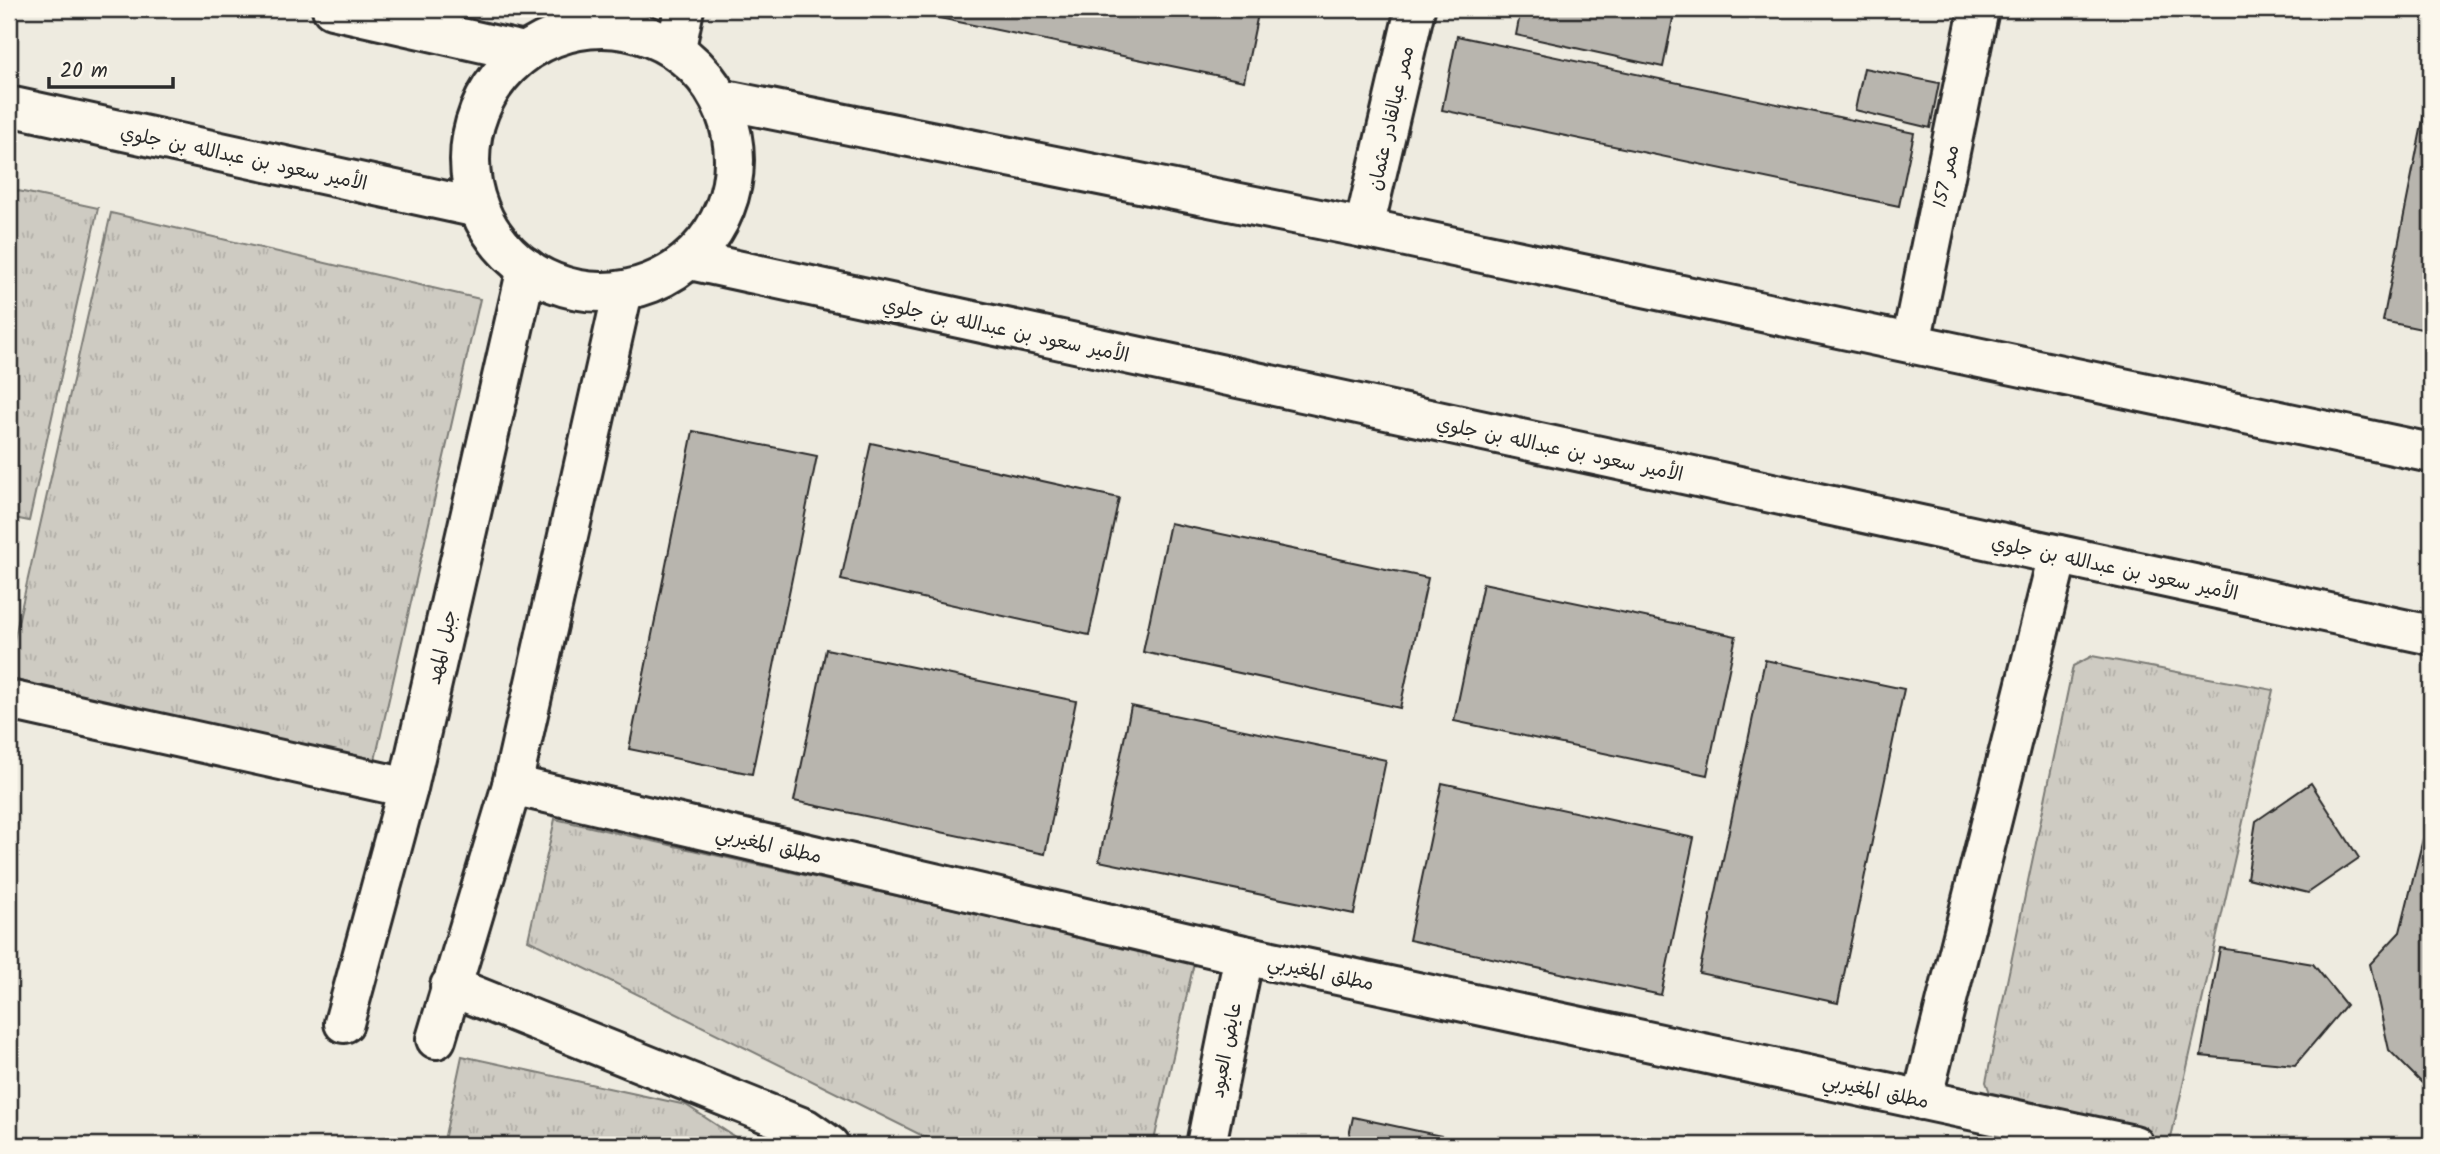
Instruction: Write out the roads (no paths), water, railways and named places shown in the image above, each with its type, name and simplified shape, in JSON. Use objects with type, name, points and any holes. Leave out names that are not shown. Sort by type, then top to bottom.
[{"type":"street","points":[[332,9],[524,52]]},
{"type":"street","points":[[676,48],[684,9]]},
{"type":"street","name":"ممر عبالقادر عثمان","points":[[1364,228],[1415,9]]},
{"type":"street","name":"ممر 157","points":[[1911,344],[1979,9]]},
{"type":"street","points":[[567,20],[634,31],[676,48],[697,68],[720,99],[733,141],[733,185],[718,227],[690,261],[658,281],[623,291],[589,292],[556,284],[527,268],[498,242],[478,208],[470,165],[474,122],[493,83],[524,52],[567,20]]},
{"type":"street","points":[[720,99],[1364,228],[2431,453]]},
{"type":"street","name":"الأمير سعود بن عبدالله بن جلوي","points":[[9,106],[478,208]]},
{"type":"street","name":"الأمير سعود بن عبدالله بن جلوي","points":[[690,261],[2431,635]]},
{"type":"street","name":"جبل المهد","points":[[344,1023],[408,788],[527,268]]},
{"type":"street","points":[[436,1039],[512,785],[623,291]]},
{"type":"street","points":[[1922,1100],[2058,555]]},
{"type":"street","points":[[9,700],[408,788]]},
{"type":"street","name":"مطلق المغيربي","points":[[512,785],[1244,955],[2134,1145]]},
{"type":"street","name":"عايض العبود","points":[[1206,1145],[1244,955]]},
{"type":"street","points":[[450,986],[806,1129],[829,1145]]}]
